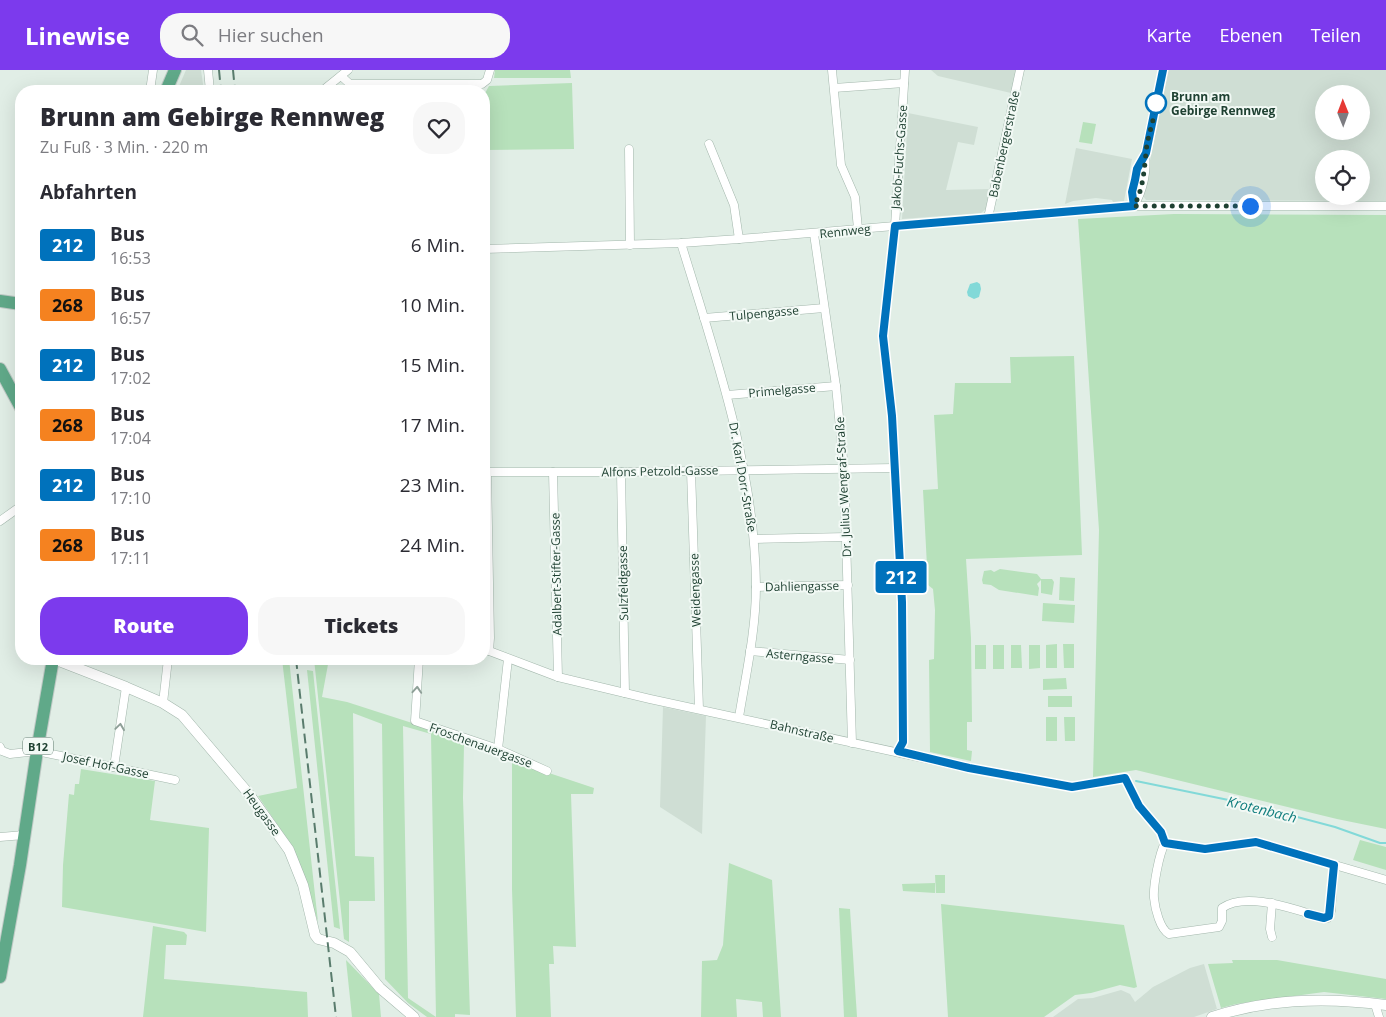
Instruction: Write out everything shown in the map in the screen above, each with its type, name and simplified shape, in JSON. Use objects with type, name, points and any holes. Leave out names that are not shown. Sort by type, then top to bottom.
[{"type":"main road","points":[[169,85],[175,70]]},
{"type":"main road","points":[[1,301],[15,303]]},
{"type":"main road","points":[[0,369],[15,397]]},
{"type":"main road","name":"B12","points":[[0,977],[53,665]]},
{"type":"street","points":[[208,70],[209,85]]},
{"type":"street","points":[[330,85],[345,73],[350,84],[482,84],[487,80],[490,70]]},
{"type":"street","points":[[832,70],[841,165],[855,197],[858,229]]},
{"type":"street","name":"Jakob-Fuchs-Gasse","points":[[898,751],[903,742],[902,602],[892,416],[883,336],[895,226],[905,70]]},
{"type":"street","name":"Babenbergerstraße","points":[[988,218],[1020,70]]},
{"type":"street","points":[[1134,206],[1132,192],[1137,169],[1146,153],[1163,70]]},
{"type":"street","points":[[834,88],[904,83]]},
{"type":"street","points":[[710,144],[734,205],[739,239]]},
{"type":"street","points":[[629,149],[630,245]]},
{"type":"street","name":"Rennweg","points":[[490,249],[681,243],[814,234],[1134,206],[1386,206]]},
{"type":"street","name":"Dr. Julius Wengraf-Straße","points":[[814,234],[836,386],[844,470],[852,742]]},
{"type":"street","name":"Dr. Karl Dorr-Straße","points":[[681,243],[727,395],[744,470],[754,539],[756,588],[750,651],[739,717]]},
{"type":"street","name":"Tulpengasse","points":[[704,318],[824,308]]},
{"type":"street","name":"Primelgasse","points":[[727,395],[836,386]]},
{"type":"street","name":"Alfons Petzold-Gasse","points":[[490,472],[895,468]]},
{"type":"street","name":"Weidengasse","points":[[691,471],[699,709]]},
{"type":"street","name":"Adalbert-Stifter-Gasse","points":[[553,472],[558,677]]},
{"type":"street","name":"Sulzfeldgasse","points":[[621,472],[625,693]]},
{"type":"street","points":[[0,521],[15,510]]},
{"type":"street","points":[[754,539],[847,538]]},
{"type":"street","name":"Dahliengasse","points":[[756,588],[848,585]]},
{"type":"street","name":"Asterngasse","points":[[750,651],[850,660]]},
{"type":"street","name":"Bahnstraße","points":[[490,652],[558,677],[969,768],[1072,787],[1125,778],[1139,806],[1161,832],[1165,843]]},
{"type":"street","points":[[498,749],[508,659]]},
{"type":"street","name":"Heugasse","points":[[69,665],[163,703],[182,715],[249,794],[289,850],[303,886],[315,934],[318,939],[334,943],[350,952],[380,988],[414,1017]]},
{"type":"street","points":[[163,703],[167,665]]},
{"type":"street","name":"Froschenauergasse","points":[[419,665],[415,721],[498,749],[547,770]]},
{"type":"street","points":[[114,767],[126,687]]},
{"type":"street","name":"Josef Hof-Gasse","points":[[0,747],[2,751],[10,754],[37,751],[176,780]]},
{"type":"street","points":[[0,837],[24,835]]},
{"type":"street","points":[[1334,865],[1331,911],[1328,918],[1272,903],[1248,901],[1224,906],[1221,909],[1222,922],[1219,927],[1178,934],[1167,933],[1163,928],[1154,898],[1161,853],[1165,843],[1205,849],[1256,842],[1386,880]]},
{"type":"street","points":[[1272,903],[1270,929],[1272,937]]},
{"type":"street","points":[[1212,1017],[1231,1014],[1252,1006],[1297,1000],[1335,1000],[1386,1006]]},
{"type":"street","points":[[1374,1004],[1379,1017]]},
{"type":"shaded area","points":[[186,70],[201,70],[203,85],[180,85]]},
{"type":"shaded area","points":[[931,70],[1016,70],[1011,93],[938,76]]},
{"type":"shaded area","points":[[1168,70],[1386,70],[1386,201],[1370,201],[1370,150],[1315,150],[1315,201],[1146,200],[1143,196]]},
{"type":"shaded area","points":[[908,113],[978,127],[974,145],[958,142],[946,190],[991,189],[986,209],[981,213],[902,219]]},
{"type":"shaded area","points":[[1076,148],[1132,159],[1124,201],[1113,202],[1112,200],[1096,198],[1065,204]]},
{"type":"shaded area","points":[[663,707],[706,716],[702,834],[660,807]]},
{"type":"shaded area","points":[[1204,964],[1217,1009],[1194,1017],[1053,1017],[1078,999],[1093,998],[1121,990],[1130,994],[1135,1002],[1153,987],[1190,968]]},
{"type":"green space","points":[[495,70],[570,70],[571,78],[494,78]]},
{"type":"green space","points":[[572,83],[574,149],[490,150],[490,86]]},
{"type":"green space","points":[[1083,122],[1096,124],[1092,144],[1079,142]]},
{"type":"green space","points":[[1174,214],[1386,215],[1386,829],[1337,819],[1136,770],[1093,777],[1099,530],[1078,219]]},
{"type":"green space","points":[[1074,356],[1082,555],[966,559],[971,638],[972,722],[967,722],[967,750],[972,751],[971,761],[930,752],[929,660],[934,659],[935,610],[933,589],[928,585],[923,490],[938,489],[934,415],[953,414],[955,383],[1011,383],[1010,357]]},
{"type":"green space","points":[[1000,569],[1037,574],[1041,579],[1052,579],[1054,582],[1052,595],[1041,593],[1041,580],[1037,584],[1039,588],[1038,596],[999,590],[991,585],[983,584],[984,571],[991,570],[994,572]]},
{"type":"green space","points":[[1060,577],[1075,578],[1074,601],[1059,600]]},
{"type":"green space","points":[[1043,603],[1075,605],[1074,623],[1042,621]]},
{"type":"green space","points":[[1057,644],[1057,668],[1046,668],[1046,645]]},
{"type":"green space","points":[[1063,644],[1074,644],[1074,668],[1064,668]]},
{"type":"green space","points":[[975,645],[986,645],[986,669],[975,669]]},
{"type":"green space","points":[[993,645],[1004,645],[1004,669],[993,669]]},
{"type":"green space","points":[[1011,645],[1021,645],[1022,668],[1011,668]]},
{"type":"green space","points":[[1029,645],[1040,645],[1040,668],[1029,669]]},
{"type":"green space","points":[[283,665],[290,665],[318,922],[294,849],[258,796],[297,788]]},
{"type":"green space","points":[[315,665],[328,665],[322,697],[347,702],[499,751],[549,773],[594,788],[593,794],[571,794],[576,947],[553,946],[554,964],[549,964],[551,1017],[516,1017],[512,889],[512,760],[464,744],[463,798],[470,1015],[455,1014],[455,1017],[436,1017],[427,1017],[408,1003],[385,979],[382,724],[353,713],[355,856],[374,857],[375,901],[349,901],[349,942],[344,939]],"holes":[[[403,726],[431,734],[436,1017],[408,998]]]},
{"type":"green space","points":[[307,670],[313,671],[340,929],[334,927]]},
{"type":"green space","points":[[1066,678],[1067,689],[1043,690],[1043,679]]},
{"type":"green space","points":[[1048,696],[1072,696],[1072,707],[1048,707]]},
{"type":"green space","points":[[1046,717],[1057,717],[1057,741],[1046,741]]},
{"type":"green space","points":[[1064,717],[1075,717],[1075,741],[1065,741]]},
{"type":"green space","points":[[81,769],[155,781],[150,820],[209,828],[206,932],[62,907],[63,865],[69,794],[74,795],[75,784],[79,784]]},
{"type":"green space","points":[[1360,840],[1386,847],[1386,870],[1353,860]]},
{"type":"green space","points":[[729,863],[772,880],[781,1017],[763,1017],[762,1002],[736,999],[737,1017],[701,1017],[702,961],[717,960],[723,945]]},
{"type":"green space","points":[[935,875],[945,875],[945,893],[936,893]]},
{"type":"green space","points":[[935,883],[935,893],[903,891],[902,884]]},
{"type":"green space","points":[[941,904],[1124,925],[1137,987],[1120,985],[1091,993],[1075,995],[1044,1017],[948,1017]]},
{"type":"green space","points":[[839,908],[850,909],[857,1017],[844,1017]]},
{"type":"green space","points":[[153,926],[184,932],[187,935],[186,945],[166,945],[164,979],[307,992],[308,1017],[143,1017]]},
{"type":"green space","points":[[346,960],[379,994],[381,1017],[352,1017]]},
{"type":"green space","points":[[1232,960],[1277,960],[1386,979],[1386,999],[1324,992],[1236,1004],[1221,1008],[1208,964],[1233,963]]},
{"type":"water","points":[[977,282],[980,284],[981,289],[979,297],[974,299],[968,296],[967,292],[970,284]]},
{"type":"waterway","name":"Krotenbach","points":[[1136,781],[1248,804],[1335,827],[1380,843],[1386,843]]},
{"type":"railway","points":[[219,70],[220,85]]},
{"type":"railway","points":[[233,70],[234,85]]},
{"type":"railway","points":[[297,665],[336,1017]]},
{"type":"bus line","name":"212","points":[[1163,70],[1146,153],[1137,169],[1132,192],[1134,206],[895,226],[883,336],[892,416],[902,602],[903,742],[902,747],[898,751],[969,768],[1072,787],[1125,778],[1139,806],[1159,828],[1165,843],[1205,849],[1256,842],[1334,865],[1331,911],[1328,918],[1308,914]]},
{"type":"place","name":"Brunn am Gebirge Rennweg","points":[[1156,103]]},
{"type":"route","points":[[1156,103],[1140,195],[1134,206],[1250,206]]}]
